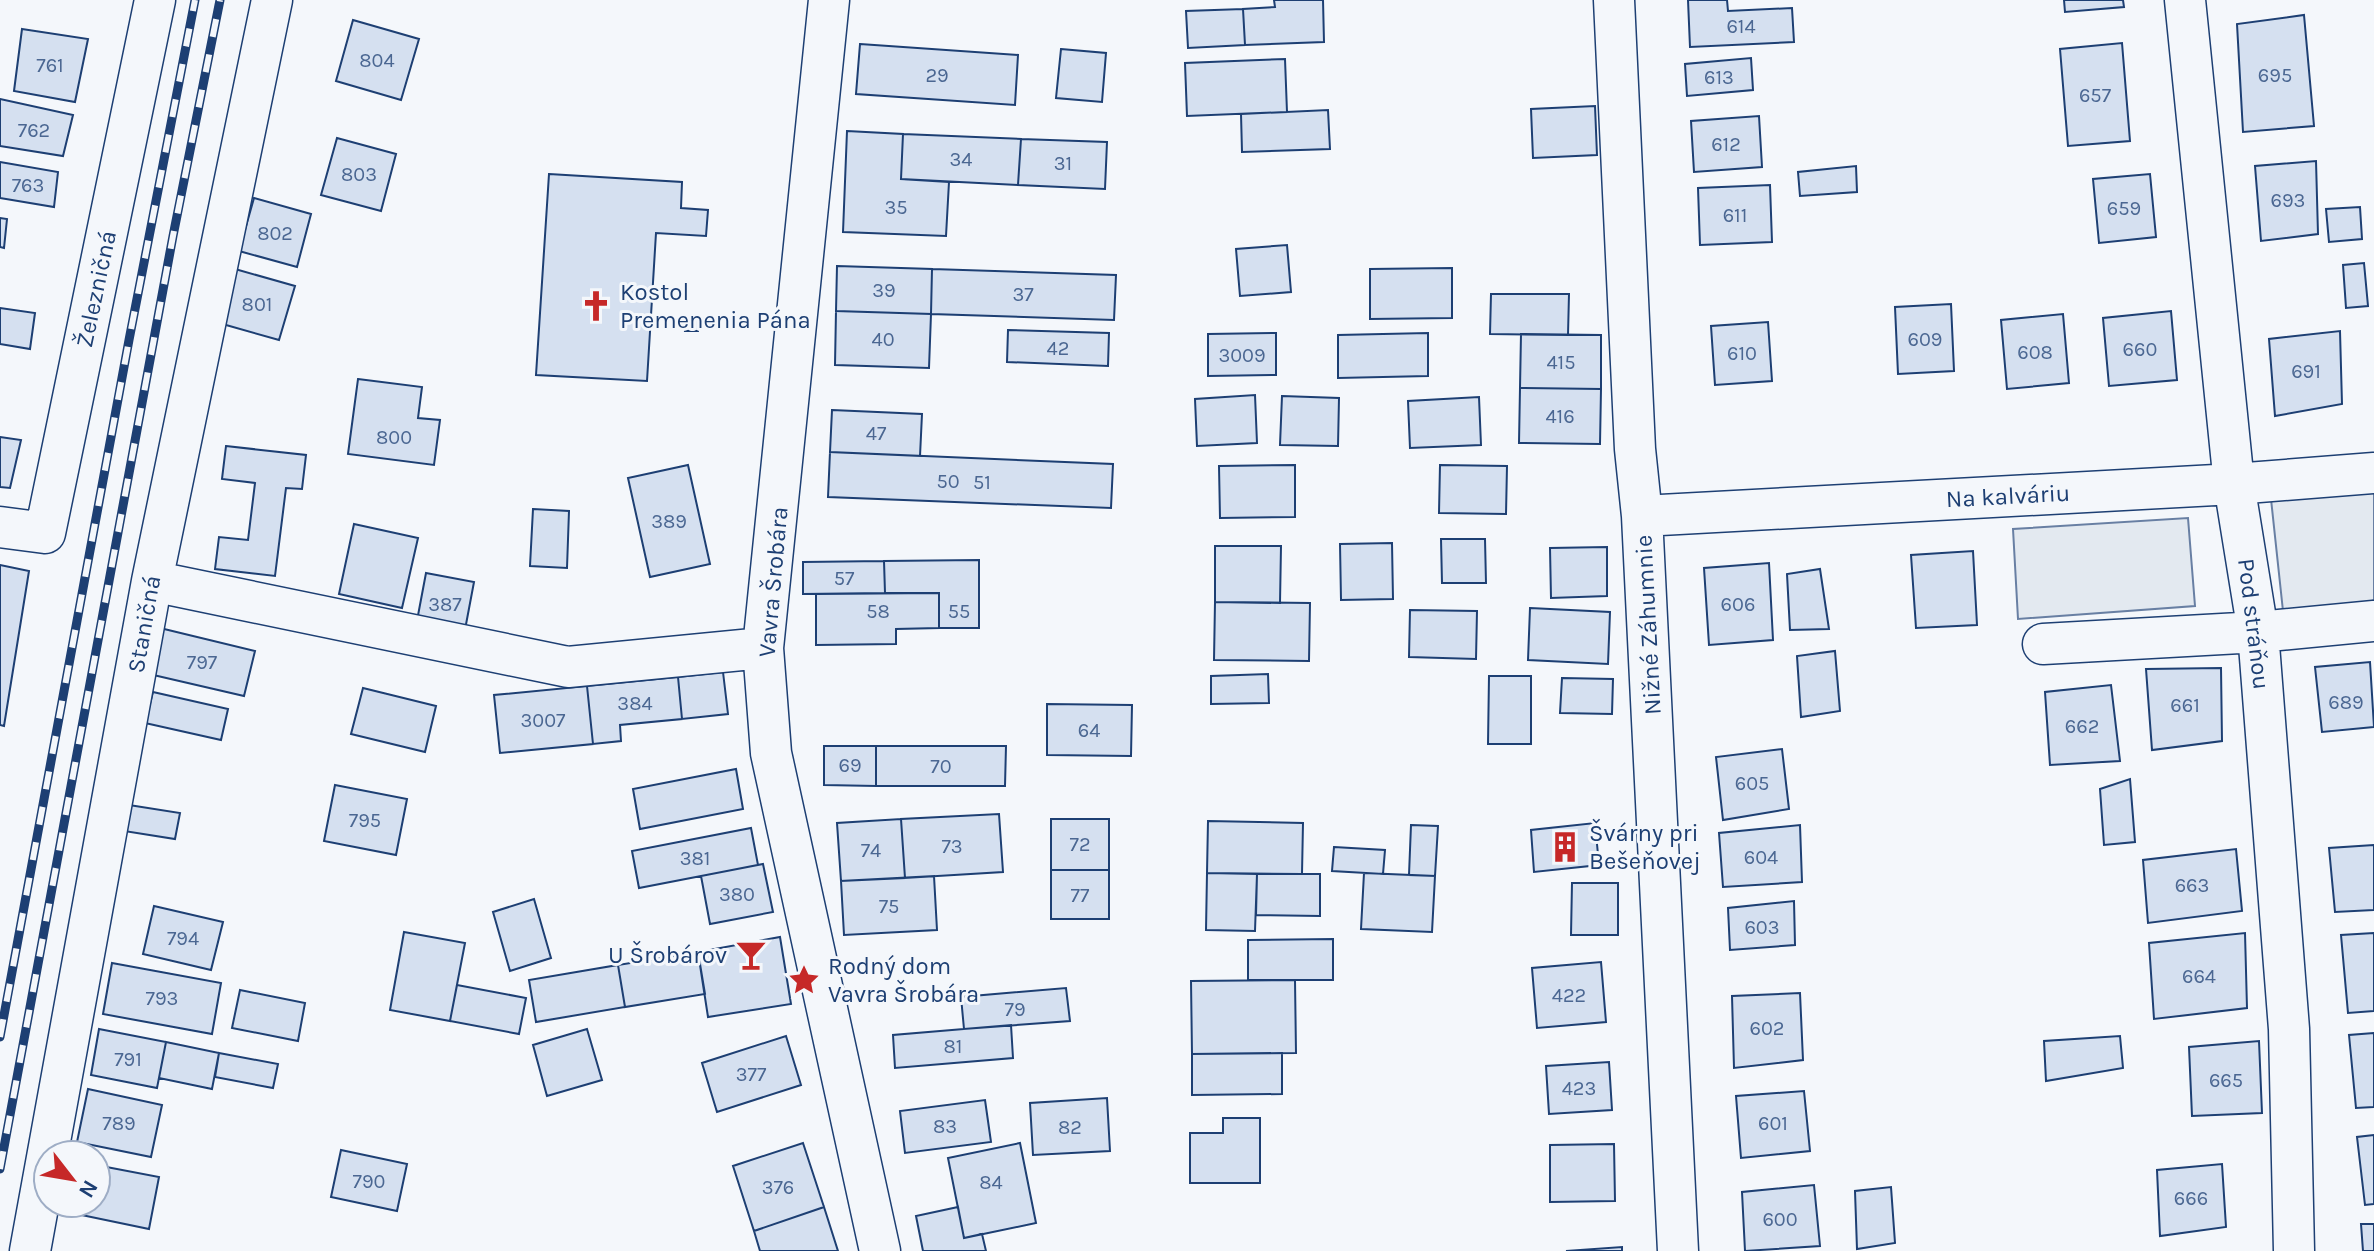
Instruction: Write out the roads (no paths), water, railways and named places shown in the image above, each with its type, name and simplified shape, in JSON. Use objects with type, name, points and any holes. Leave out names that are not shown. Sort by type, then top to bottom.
[{"type":"street","name":"Železničná","points":[[0,527],[45,533],[155,0]]},
{"type":"street","name":"Staničná","points":[[30,1251],[152,581],[272,0]]},
{"type":"street","name":"Vavra Šrobára","points":[[829,0],[763,648],[771,753],[880,1251]]},
{"type":"street","name":"Nižné Záhumnie","points":[[1614,0],[1678,1251]]},
{"type":"street","name":"Pod stráňou","points":[[2185,0],[2234,484],[2258,632],[2289,1029],[2294,1251]]},
{"type":"street","name":"Na kalváriu","points":[[1642,516],[2234,484],[2374,473]]},
{"type":"street","points":[[152,581],[568,667],[763,648]]},
{"type":"street","points":[[2043,644],[2258,632],[2374,621]]},
{"type":"railway","points":[[0,1037],[195,0]]},
{"type":"railway","points":[[0,1169],[173,236],[220,0]]},
{"type":"place","name":"Kostol Premenenia Pána","points":[[596,306]]},
{"type":"place","name":"Švárny pri Bešeňovej","points":[[1565,847]]},
{"type":"place","name":"U Šrobárov","points":[[751,955]]},
{"type":"place","name":"Rodný dom Vavra Šrobára","points":[[804,980]]}]
